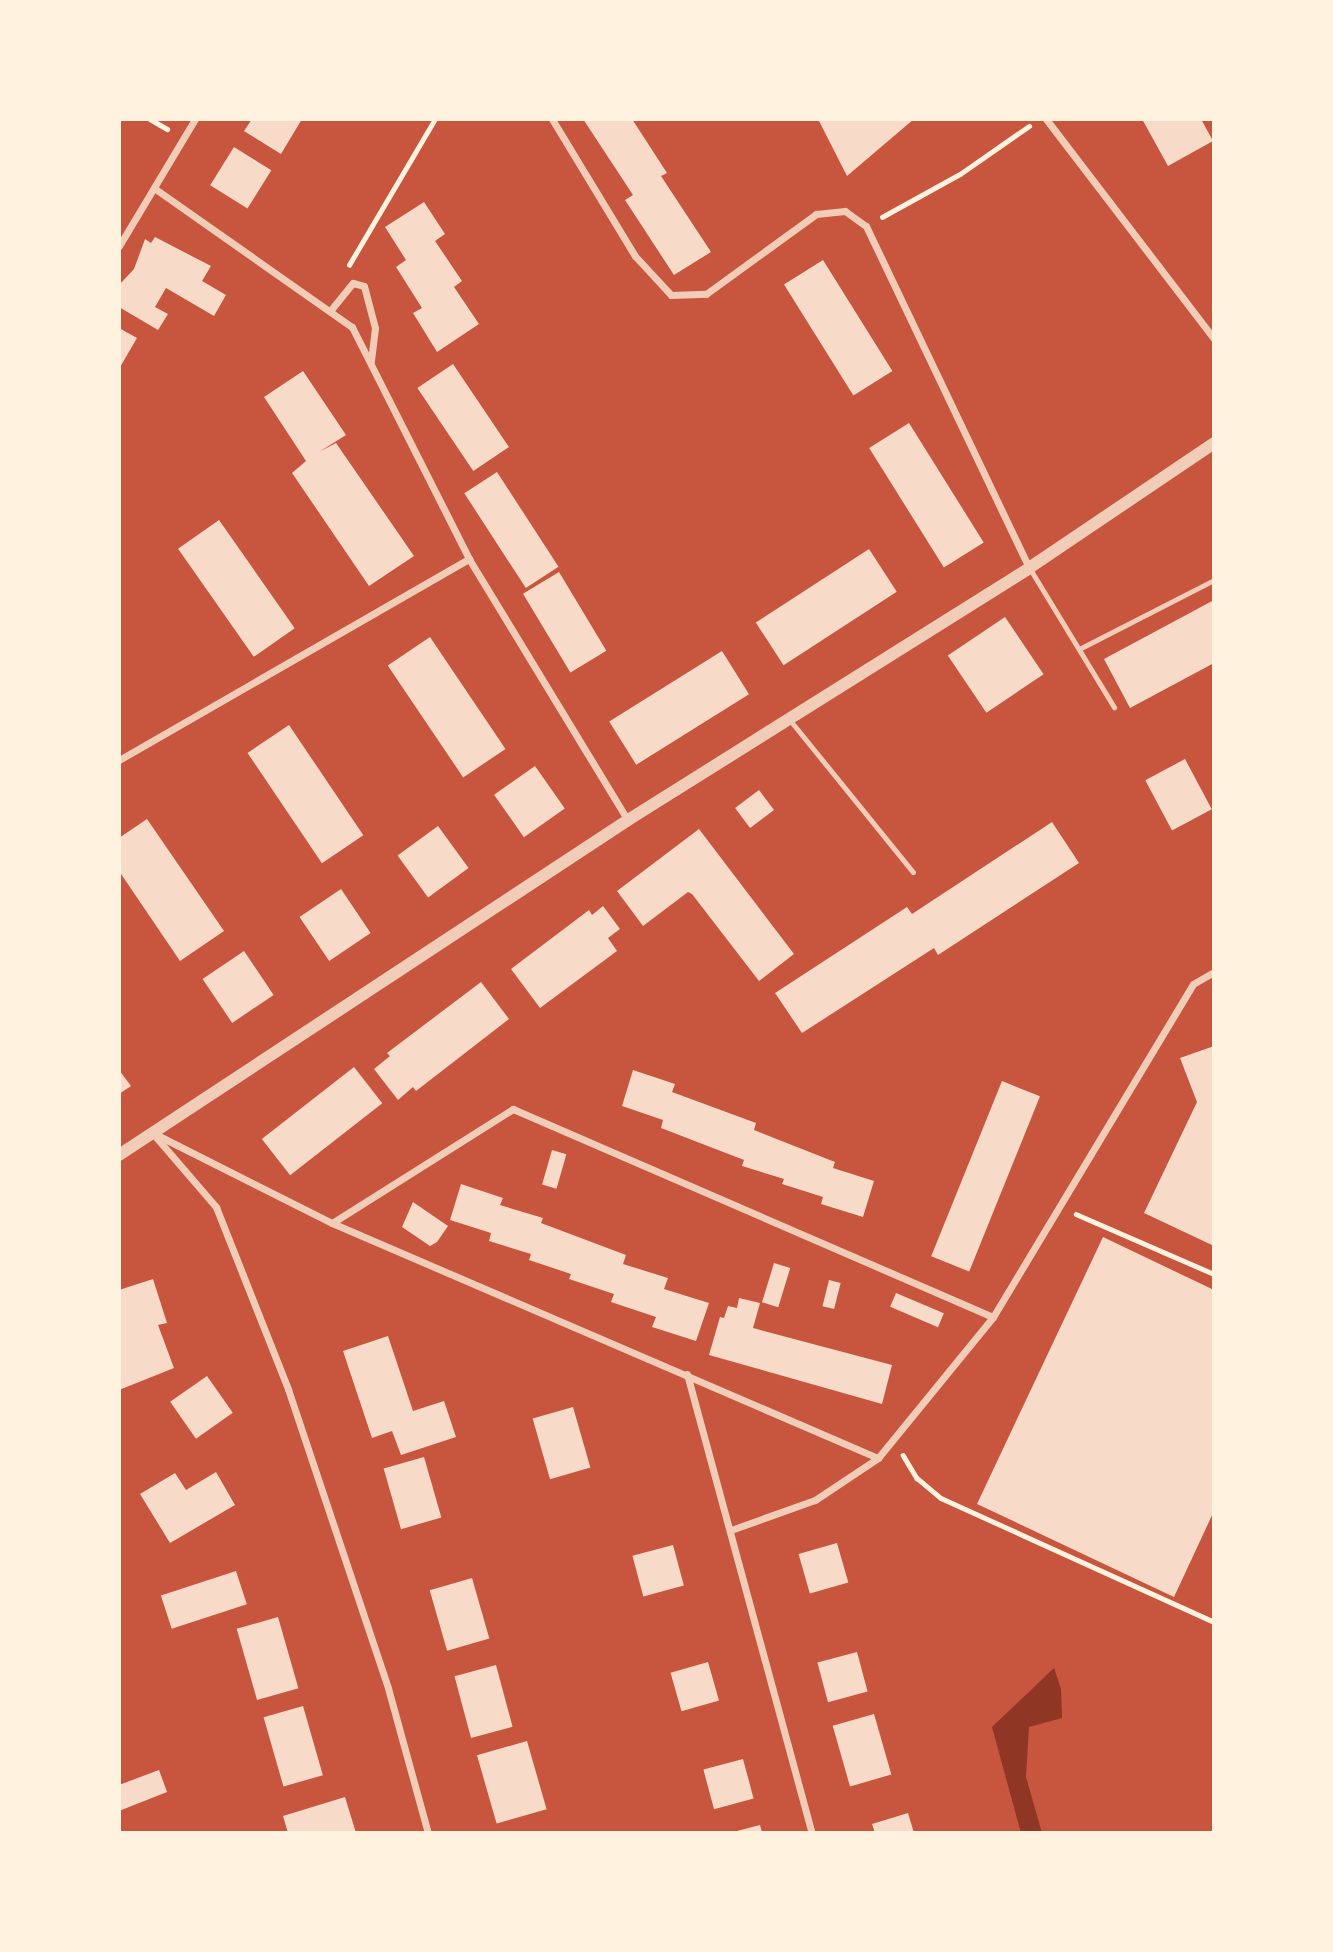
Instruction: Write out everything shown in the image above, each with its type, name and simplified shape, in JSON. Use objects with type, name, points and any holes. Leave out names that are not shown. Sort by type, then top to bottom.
[{"type":"street","points":[[119,246],[195,119]]},
{"type":"street","points":[[552,119],[635,256],[671,295],[706,294],[816,214],[845,211],[866,226],[1029,568]]},
{"type":"street","points":[[1046,119],[1214,339]]},
{"type":"street","points":[[154,188],[352,327],[469,559],[628,820]]},
{"type":"street","points":[[330,312],[353,283],[364,286],[375,328],[370,363]]},
{"type":"street","points":[[119,1155],[628,820],[1029,568],[1214,443]]},
{"type":"street","points":[[119,760],[469,559]]},
{"type":"street","points":[[731,1530],[815,1500],[878,1458],[993,1317],[1193,985],[1214,972]]},
{"type":"street","points":[[332,1223],[513,1110],[993,1317]]},
{"type":"street","points":[[152,1133],[332,1223],[878,1458]]},
{"type":"street","points":[[152,1133],[216,1207],[283,1376],[388,1688],[429,1833]]},
{"type":"street","points":[[687,1374],[812,1833]]},
{"type":"lane","points":[[1029,568],[1081,648],[1114,707]]},
{"type":"lane","points":[[1081,648],[1214,580]]},
{"type":"lane","points":[[788,718],[913,872]]},
{"type":"path","points":[[353,283],[349,265],[435,119]]},
{"type":"path","points":[[866,226],[960,174],[1038,119]]},
{"type":"path","points":[[1059,1208],[1214,1274]]},
{"type":"path","points":[[893,1440],[917,1478],[941,1498],[1214,1622]]},
{"type":"shaded area","points":[[1054,1668],[1061,1689],[1062,1718],[1029,1727],[1026,1777],[1042,1833],[1021,1833],[992,1727]]},
{"type":"building","points":[[252,119],[302,119],[281,154],[244,131]]},
{"type":"building","points":[[583,119],[632,119],[667,173],[661,176],[711,252],[674,275],[625,200],[633,195]]},
{"type":"building","points":[[818,119],[914,119],[847,176]]},
{"type":"building","points":[[1142,119],[1201,119],[1213,141],[1168,166]]},
{"type":"building","points":[[234,147],[271,170],[247,208],[210,185]]},
{"type":"building","points":[[424,202],[445,234],[435,241],[462,281],[454,287],[479,324],[437,352],[413,313],[422,308],[396,267],[406,260],[385,227]]},
{"type":"building","points":[[155,237],[211,266],[202,281],[226,295],[214,316],[166,288],[155,307],[168,314],[158,330],[119,307],[119,285],[134,269],[145,239],[151,243]]},
{"type":"building","points":[[823,260],[892,371],[853,395],[784,284]]},
{"type":"building","points":[[119,328],[137,338],[119,369]]},
{"type":"building","points":[[453,364],[509,447],[473,471],[417,388]]},
{"type":"building","points":[[303,371],[346,435],[319,452],[336,443],[414,556],[369,586],[292,473],[306,461],[264,397]]},
{"type":"building","points":[[909,423],[984,543],[944,567],[869,448]]},
{"type":"building","points":[[497,472],[559,567],[526,588],[464,493]]},
{"type":"building","points":[[219,520],[295,628],[254,657],[178,549]]},
{"type":"building","points":[[869,549],[897,592],[784,665],[756,623]]},
{"type":"building","points":[[559,572],[606,651],[570,672],[523,594]]},
{"type":"building","points":[[1214,600],[1214,663],[1130,708],[1104,659]]},
{"type":"building","points":[[1005,617],[1044,674],[986,713],[948,656]]},
{"type":"building","points":[[430,637],[505,749],[463,777],[388,666]]},
{"type":"building","points":[[722,651],[749,694],[636,765],[609,721]]},
{"type":"building","points":[[289,725],[363,835],[322,863],[248,753]]},
{"type":"building","points":[[1185,759],[1212,809],[1172,830],[1145,780]]},
{"type":"building","points":[[535,766],[565,809],[524,837],[494,795]]},
{"type":"building","points":[[759,790],[774,810],[750,828],[735,808]]},
{"type":"building","points":[[147,819],[224,931],[180,961],[119,871],[119,838]]},
{"type":"building","points":[[1052,822],[1079,863],[938,955],[934,948],[802,1033],[775,993],[907,907],[912,914]]},
{"type":"building","points":[[438,826],[469,868],[428,897],[398,855]]},
{"type":"building","points":[[699,829],[794,954],[759,981],[692,894],[688,892],[643,926],[617,891]]},
{"type":"building","points":[[341,889],[371,933],[329,961],[300,917]]},
{"type":"building","points":[[603,906],[620,929],[608,938],[617,951],[540,1008],[511,969],[589,910],[592,915]]},
{"type":"building","points":[[244,951],[274,995],[232,1023],[203,979]]},
{"type":"building","points":[[481,982],[509,1019],[416,1091],[413,1087],[398,1100],[374,1069],[390,1056],[387,1053]]},
{"type":"building","points":[[1214,1046],[1214,1246],[1144,1213],[1197,1102],[1180,1058]]},
{"type":"building","points":[[354,1067],[382,1103],[290,1175],[262,1139]]},
{"type":"building","points":[[119,1070],[131,1086],[119,1094]]},
{"type":"building","points":[[633,1070],[675,1084],[672,1092],[756,1123],[754,1130],[835,1162],[833,1168],[874,1181],[863,1217],[821,1204],[823,1197],[782,1184],[784,1179],[742,1166],[744,1160],[661,1128],[663,1120],[622,1106]]},
{"type":"building","points":[[1002,1081],[1040,1096],[969,1272],[931,1256]]},
{"type":"building","points":[[552,1150],[566,1154],[556,1189],[542,1185]]},
{"type":"building","points":[[461,1184],[503,1198],[500,1205],[543,1218],[541,1223],[626,1255],[623,1264],[668,1278],[664,1289],[709,1303],[696,1341],[652,1327],[656,1317],[611,1302],[614,1294],[569,1279],[571,1274],[529,1260],[531,1254],[489,1241],[491,1233],[450,1220]]},
{"type":"building","points":[[413,1202],[448,1226],[437,1242],[430,1246],[402,1227]]},
{"type":"building","points":[[1103,1237],[1214,1290],[1214,1511],[1174,1597],[977,1504]]},
{"type":"building","points":[[774,1263],[790,1268],[778,1307],[762,1302]]},
{"type":"building","points":[[153,1279],[167,1323],[158,1325],[174,1368],[119,1390],[119,1290]]},
{"type":"building","points":[[829,1280],[841,1283],[834,1309],[822,1306]]},
{"type":"building","points":[[896,1293],[944,1313],[938,1327],[890,1307]]},
{"type":"building","points":[[739,1298],[760,1303],[753,1328],[892,1365],[882,1404],[709,1355],[720,1317],[724,1318],[728,1306],[737,1308]]},
{"type":"building","points":[[388,1336],[413,1411],[444,1401],[456,1437],[401,1455],[392,1431],[372,1438],[343,1351]]},
{"type":"building","points":[[207,1376],[233,1413],[196,1439],[170,1402]]},
{"type":"building","points":[[573,1407],[590,1468],[550,1479],[533,1419]]},
{"type":"building","points":[[424,1457],[441,1518],[401,1529],[384,1469]]},
{"type":"building","points":[[216,1472],[235,1505],[170,1543],[140,1494],[175,1473],[186,1490]]},
{"type":"building","points":[[837,1543],[848,1582],[810,1593],[799,1554]]},
{"type":"building","points":[[673,1545],[684,1586],[643,1596],[632,1556]]},
{"type":"building","points":[[236,1571],[247,1604],[172,1629],[161,1595]]},
{"type":"building","points":[[472,1578],[489,1639],[447,1651],[430,1590]]},
{"type":"building","points":[[278,1617],[298,1688],[257,1700],[237,1629]]},
{"type":"building","points":[[857,1652],[868,1692],[828,1702],[817,1663]]},
{"type":"building","points":[[708,1662],[719,1700],[682,1711],[671,1673]]},
{"type":"building","points":[[496,1665],[513,1727],[471,1738],[454,1676]]},
{"type":"building","points":[[303,1706],[323,1775],[283,1787],[264,1717]]},
{"type":"building","points":[[874,1714],[891,1775],[850,1786],[833,1726]]},
{"type":"building","points":[[527,1741],[547,1809],[497,1824],[477,1755]]},
{"type":"building","points":[[743,1759],[754,1799],[714,1809],[703,1770]]},
{"type":"building","points":[[159,1770],[167,1792],[119,1811],[119,1785]]},
{"type":"building","points":[[345,1797],[356,1833],[288,1833],[283,1816]]},
{"type":"building","points":[[908,1813],[914,1833],[875,1833],[872,1824]]},
{"type":"building","points":[[760,1825],[762,1833],[733,1833],[733,1832]]}]
